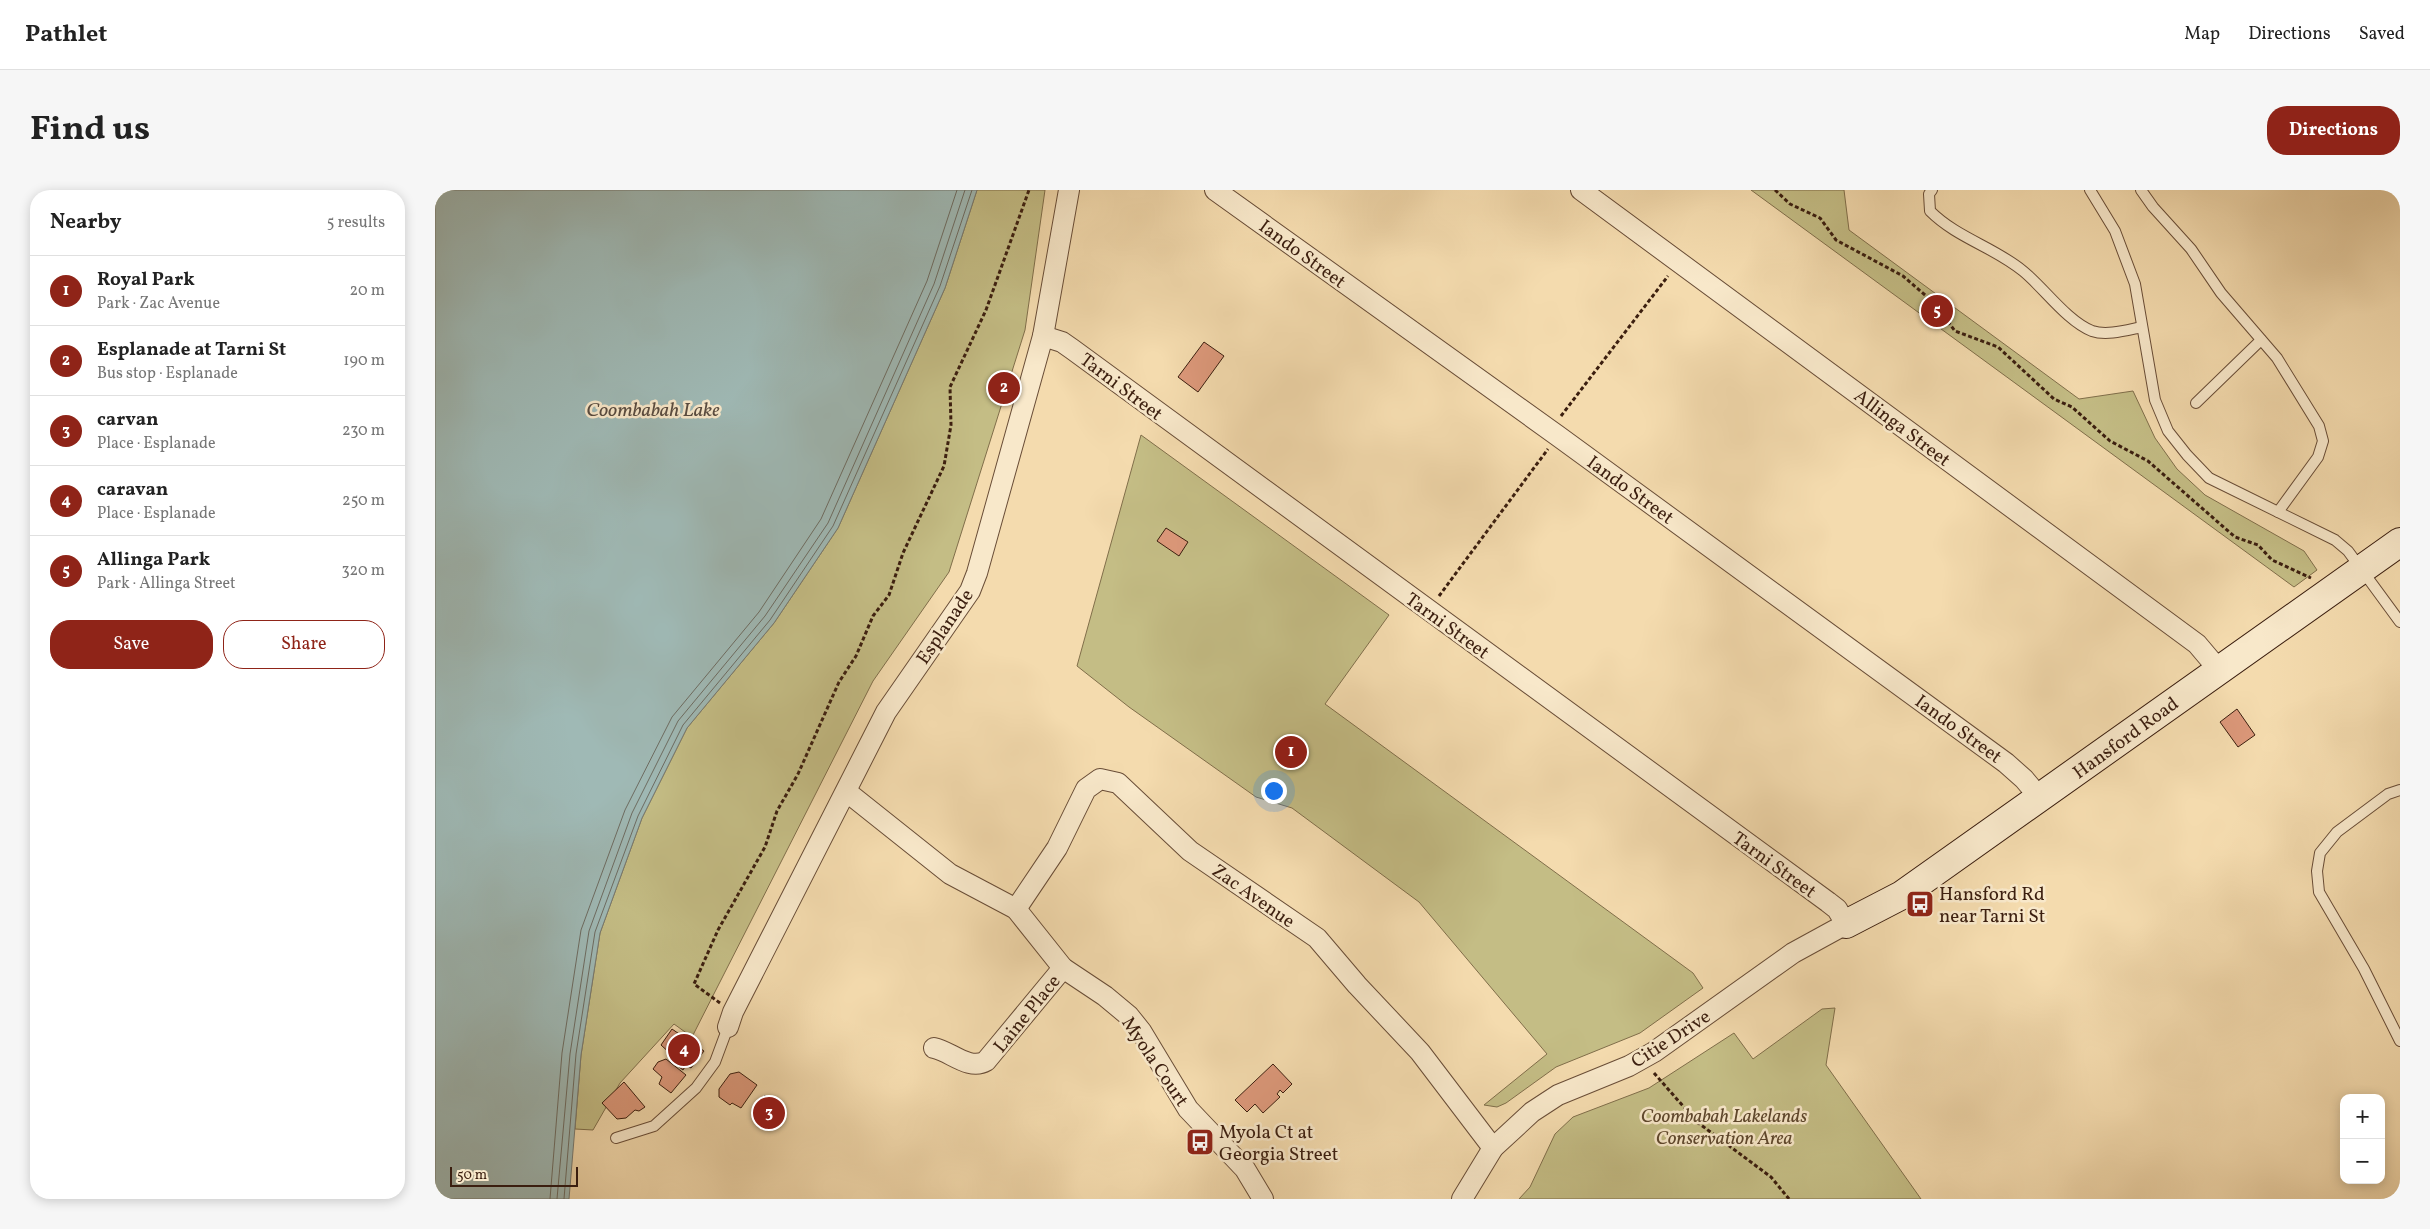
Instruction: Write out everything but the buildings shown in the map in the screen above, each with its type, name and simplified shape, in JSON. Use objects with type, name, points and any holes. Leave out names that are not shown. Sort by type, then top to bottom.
[{"type":"street","name":"Esplanade","points":[[730,1019],[847,792],[873,736],[897,693],[970,592],[1043,336],[1069,190]]},
{"type":"street","name":"Iando Street","points":[[1215,190],[1554,433],[2006,763],[2025,779],[2040,798]]},
{"type":"street","name":"Allinga Street","points":[[1581,190],[2197,644],[2219,670]]},
{"type":"street","name":"Tarni Street","points":[[1043,336],[1062,342],[1072,349],[1428,611],[1829,902],[1837,909],[1846,924]]},
{"type":"street","name":"Hansford Road","points":[[1846,924],[1902,896],[2400,542]]},
{"type":"street","name":"Zac Avenue","points":[[1016,909],[1057,848],[1086,789],[1100,780],[1118,783],[1190,851],[1317,938],[1357,985],[1420,1052],[1493,1148]]},
{"type":"street","name":"Myola Court","points":[[847,792],[950,874],[1016,909],[1063,968],[1118,1005],[1136,1024],[1187,1109],[1245,1169],[1263,1199]]},
{"type":"street","name":"Citie Drive","points":[[1462,1199],[1493,1148],[1519,1123],[1546,1102],[1573,1088],[1629,1066],[1654,1052],[1793,954],[1846,924]]},
{"type":"street","name":"Laine Place","points":[[933,1048],[951,1053],[967,1062],[981,1064],[986,1061],[1063,968]]},
{"type":"lane","points":[[1932,190],[1929,194],[1930,211],[1944,226],[2022,270],[2076,320],[2093,331],[2108,333],[2142,327]]},
{"type":"lane","points":[[2090,190],[2115,231],[2135,284],[2155,400],[2168,431],[2209,478],[2335,540],[2348,551],[2400,622]]},
{"type":"lane","points":[[2141,190],[2159,214],[2191,249],[2221,293],[2277,358],[2315,418],[2322,434],[2323,441],[2318,457],[2278,512]]},
{"type":"lane","points":[[2197,403],[2261,340]]},
{"type":"lane","points":[[2400,790],[2388,794],[2337,832],[2320,853],[2317,871],[2319,892],[2364,969],[2400,1041]]},
{"type":"lane","points":[[616,1138],[654,1126],[696,1088],[715,1062],[730,1019]]},
{"type":"path","points":[[730,1019],[694,984],[718,930],[765,847],[777,811],[798,774],[839,682],[856,656],[873,616],[889,595],[903,553],[944,466],[951,425],[950,387],[986,310],[1029,190]]},
{"type":"path","points":[[1775,190],[1790,204],[1820,218],[1836,240],[1903,276],[1932,301],[1955,331],[1998,348],[2054,399],[2072,407],[2110,441],[2148,461],[2235,537],[2258,545],[2272,560],[2311,578],[2318,573]]},
{"type":"path","points":[[1428,611],[1679,261]]},
{"type":"path","points":[[1654,1073],[1697,1122],[1771,1177],[1789,1199]]},
{"type":"green space","points":[[977,190],[1045,190],[1025,330],[949,572],[873,681],[692,1037],[674,1024],[620,1083],[593,1130],[575,1129],[581,1055],[600,933],[642,818],[687,728],[774,623],[838,528],[945,288]]},
{"type":"green space","points":[[1751,190],[1844,190],[1849,230],[2079,399],[2133,391],[2155,438],[2177,469],[2205,495],[2304,551],[2317,570],[2294,587]]},
{"type":"green space","points":[[1141,435],[1389,615],[1325,704],[1693,973],[1703,988],[1640,1033],[1556,1067],[1506,1103],[1497,1107],[1484,1105],[1547,1054],[1419,902],[1292,808],[1256,797],[1129,707],[1077,666]]},
{"type":"green space","name":"Coombabah Lakelands Conservation Area","points":[[1835,1008],[1826,1065],[1921,1199],[1519,1199],[1530,1187],[1555,1134],[1573,1117],[1649,1088],[1734,1033],[1753,1059],[1822,1009]]},
{"type":"water","name":"Coombabah Lake","points":[[435,190],[977,190],[945,288],[838,528],[774,623],[687,728],[642,818],[600,933],[581,1055],[569,1199],[435,1199]]},
{"type":"place","name":"Allinga Park","points":[[1937,311]]},
{"type":"place","name":"Esplanade at Tarni St","points":[[1004,388]]},
{"type":"place","name":"Royal Park","points":[[1291,752]]},
{"type":"place","name":"Hansford Rd near Tarni St","points":[[1920,904]]},
{"type":"place","name":"caravan","points":[[684,1050]]},
{"type":"place","name":"carvan","points":[[769,1113]]},
{"type":"place","name":"Myola Ct at Georgia Street","points":[[1200,1142]]}]
